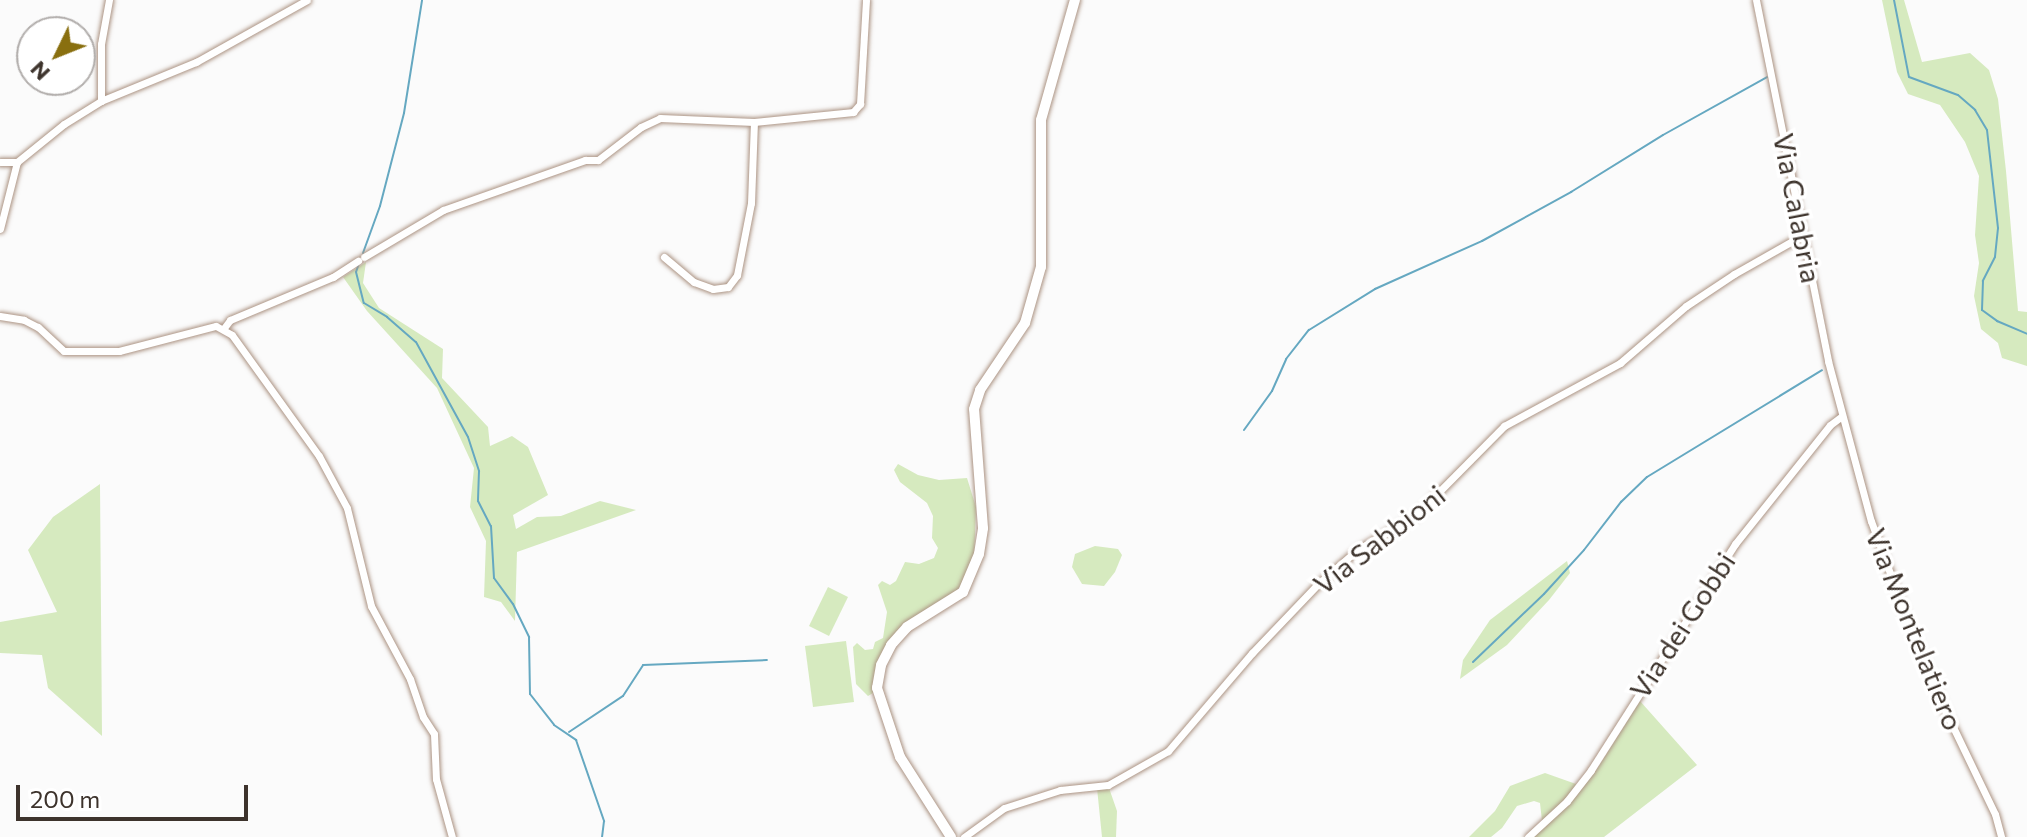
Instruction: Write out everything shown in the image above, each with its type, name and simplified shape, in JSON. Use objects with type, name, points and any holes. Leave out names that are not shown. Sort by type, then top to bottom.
[{"type":"main road","points":[[951,837],[900,757],[877,688],[881,665],[891,645],[907,627],[963,592],[979,554],[983,528],[974,409],[980,390],[1025,323],[1041,267],[1041,120],[1075,0]]},
{"type":"street","points":[[101,101],[101,44],[109,0]]},
{"type":"street","points":[[0,229],[17,162],[64,124],[101,101],[196,62],[307,0]]},
{"type":"street","points":[[224,328],[230,320],[333,277],[443,210],[585,160],[598,160],[641,127],[660,118],[754,122],[853,112],[860,104],[866,0]]},
{"type":"street","name":"Via Calabria","points":[[1756,0],[1842,416]]},
{"type":"street","points":[[664,257],[694,282],[713,289],[728,287],[737,275],[751,203],[754,122]]},
{"type":"street","points":[[0,162],[17,162]]},
{"type":"street","name":"Via Sabbioni","points":[[964,837],[1004,808],[1060,790],[1108,785],[1168,751],[1252,653],[1317,585],[1357,550],[1415,516],[1504,426],[1620,363],[1686,306],[1734,274],[1803,235]]},
{"type":"street","points":[[0,316],[24,320],[38,327],[64,351],[84,353],[119,351],[216,326],[224,328],[319,456],[347,508],[371,606],[410,679],[423,717],[434,734],[436,779],[452,837]]},
{"type":"street","name":"Via dei Gobbi","points":[[1528,837],[1567,801],[1591,770],[1735,544],[1830,425],[1842,416]]},
{"type":"street","name":"Via Montelatiero","points":[[1842,416],[1871,521],[1906,617],[1942,704],[1995,814],[2001,837]]},
{"type":"green space","points":[[1882,0],[1904,0],[1922,62],[1970,53],[1989,70],[1998,99],[2018,311],[2027,312],[2027,366],[2002,358],[1998,343],[1981,329],[1974,296],[1979,263],[1975,235],[1979,176],[1965,142],[1940,105],[1908,94],[1897,72]]},
{"type":"green space","points":[[366,262],[363,283],[379,308],[443,349],[442,378],[488,427],[490,446],[512,436],[528,447],[548,495],[513,515],[516,529],[537,517],[561,516],[600,501],[636,510],[517,552],[515,621],[501,602],[484,597],[486,541],[470,507],[474,468],[437,388],[367,311],[343,277]]},
{"type":"green space","points":[[898,464],[918,475],[939,480],[967,478],[976,507],[974,562],[954,597],[898,632],[873,693],[868,696],[856,684],[853,647],[857,643],[865,650],[873,649],[875,642],[883,638],[887,612],[878,585],[882,581],[890,585],[896,581],[905,562],[919,564],[934,558],[938,548],[932,538],[933,516],[927,503],[900,482],[894,470]]},
{"type":"green space","points":[[100,484],[102,736],[48,688],[42,655],[0,653],[0,622],[57,612],[28,550],[53,517]]},
{"type":"green space","points":[[1095,546],[1118,549],[1122,555],[1115,572],[1104,586],[1082,584],[1072,567],[1075,554]]},
{"type":"green space","points":[[1567,561],[1570,573],[1549,600],[1507,645],[1460,679],[1463,660],[1490,620]]},
{"type":"green space","points":[[828,587],[848,597],[829,636],[809,626]]},
{"type":"green space","points":[[846,641],[854,702],[813,707],[805,646]]},
{"type":"green space","points":[[1640,701],[1697,765],[1604,837],[1532,837],[1572,800],[1597,769]]},
{"type":"green space","points":[[1545,773],[1576,784],[1567,799],[1542,821],[1540,803],[1534,801],[1517,806],[1502,828],[1491,837],[1469,837],[1495,811],[1510,786]]},
{"type":"green space","points":[[1097,788],[1109,788],[1117,811],[1116,837],[1102,837]]},
{"type":"waterway","points":[[363,253],[380,206],[404,113],[422,0]]},
{"type":"waterway","points":[[1894,0],[1909,77],[1958,95],[1975,110],[1987,130],[1998,228],[1995,257],[1983,281],[1982,310],[1997,321],[2027,334]]},
{"type":"waterway","points":[[1244,430],[1272,391],[1286,359],[1309,330],[1375,289],[1482,241],[1571,192],[1663,135],[1767,77]]},
{"type":"waterway","points":[[359,263],[356,272],[364,303],[387,317],[416,342],[468,437],[479,471],[478,501],[491,526],[494,578],[513,604],[529,637],[530,694],[554,725],[576,740],[604,821],[602,837]]},
{"type":"waterway","points":[[1473,662],[1544,594],[1584,550],[1621,502],[1647,477],[1822,370]]},
{"type":"waterway","points":[[569,732],[623,696],[643,665],[767,660]]}]
